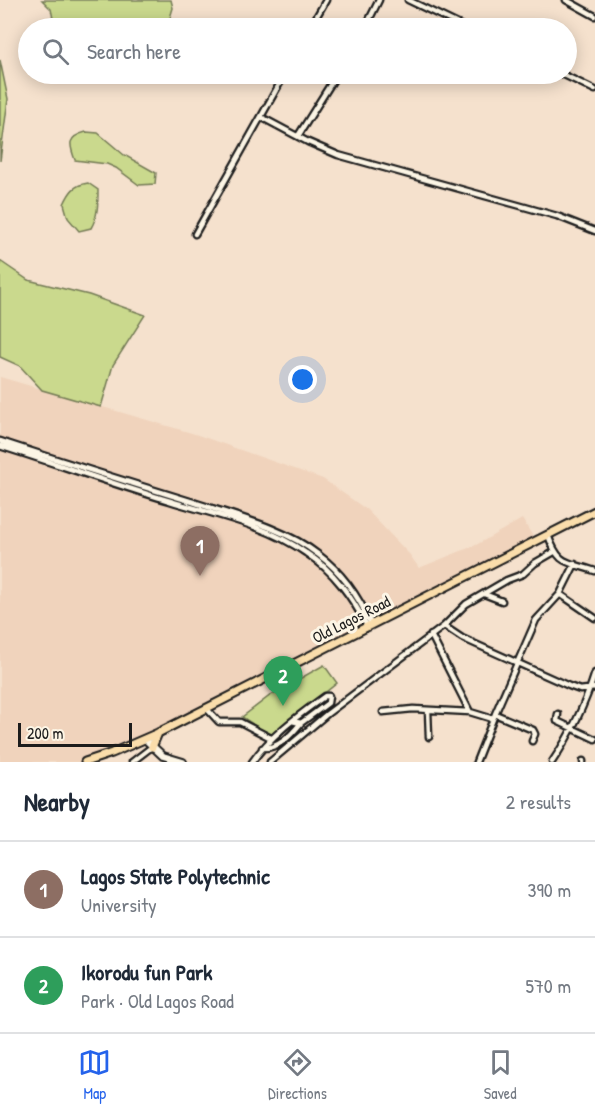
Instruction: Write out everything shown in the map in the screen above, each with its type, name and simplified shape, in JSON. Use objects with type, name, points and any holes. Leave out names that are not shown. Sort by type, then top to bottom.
[{"type":"main road","name":"Old Lagos Road","points":[[85,762],[137,743],[207,709],[595,511]]},
{"type":"main road","points":[[151,748],[158,733]]},
{"type":"main road","points":[[146,739],[151,748],[170,762]]},
{"type":"main road","points":[[137,743],[163,756],[183,762]]},
{"type":"street","points":[[316,18],[326,0]]},
{"type":"street","points":[[370,18],[379,0]]},
{"type":"street","points":[[566,0],[595,16]]},
{"type":"street","points":[[412,1],[446,18]]},
{"type":"street","points":[[577,81],[595,90]]},
{"type":"street","points":[[195,234],[279,84]]},
{"type":"street","points":[[298,136],[331,84]]},
{"type":"street","points":[[261,117],[339,155],[557,216],[595,231]]},
{"type":"street","points":[[0,441],[219,510],[287,536],[320,555],[337,572],[353,590],[369,625]]},
{"type":"street","points":[[0,446],[230,519],[285,541],[317,560],[333,576],[350,595],[369,625]]},
{"type":"street","points":[[548,535],[554,552],[561,560],[595,571]]},
{"type":"street","points":[[270,762],[327,714],[444,626],[466,604],[523,574],[535,563],[554,552]]},
{"type":"street","points":[[476,762],[539,615],[560,594],[575,564]]},
{"type":"street","points":[[484,594],[502,601]]},
{"type":"street","points":[[560,594],[595,618]]},
{"type":"street","points":[[444,626],[462,638],[576,689],[593,688]]},
{"type":"street","points":[[431,635],[470,712]]},
{"type":"street","points":[[552,762],[573,728],[593,688],[595,673]]},
{"type":"street","points":[[252,762],[262,748],[271,738],[325,696],[329,696],[328,702],[301,723],[286,740],[271,748],[262,748]]},
{"type":"street","points":[[207,709],[219,723],[240,722],[271,738]]},
{"type":"street","points":[[428,710],[429,737]]},
{"type":"street","points":[[383,712],[428,710],[470,712],[494,717],[532,730],[535,734],[532,741]]},
{"type":"street","points":[[558,714],[557,721],[595,739]]},
{"type":"street","points":[[292,721],[301,723]]},
{"type":"street","points":[[132,762],[151,748]]},
{"type":"shaded area","points":[[0,377],[195,434],[323,479],[367,510],[410,555],[419,568],[476,545],[522,519],[534,538],[134,740],[82,762],[0,762]]},
{"type":"green space","points":[[42,0],[171,0],[173,8],[170,18],[53,18],[51,9]]},
{"type":"green space","points":[[0,60],[8,99],[0,161]]},
{"type":"green space","points":[[86,132],[98,133],[124,155],[156,173],[155,184],[139,185],[107,164],[75,160],[71,142],[75,136]]},
{"type":"green space","points":[[88,183],[98,190],[98,205],[91,228],[79,231],[68,218],[64,204],[73,189]]},
{"type":"green space","points":[[0,261],[28,280],[89,295],[145,315],[113,365],[101,407],[42,390],[20,366],[0,357]]},
{"type":"green space","points":[[324,665],[337,683],[271,736],[242,717],[271,695]]},
{"type":"place","name":"Lagos State Polytechnic","points":[[200,576]]},
{"type":"place","name":"Ikorodu fun Park","points":[[283,706]]}]
